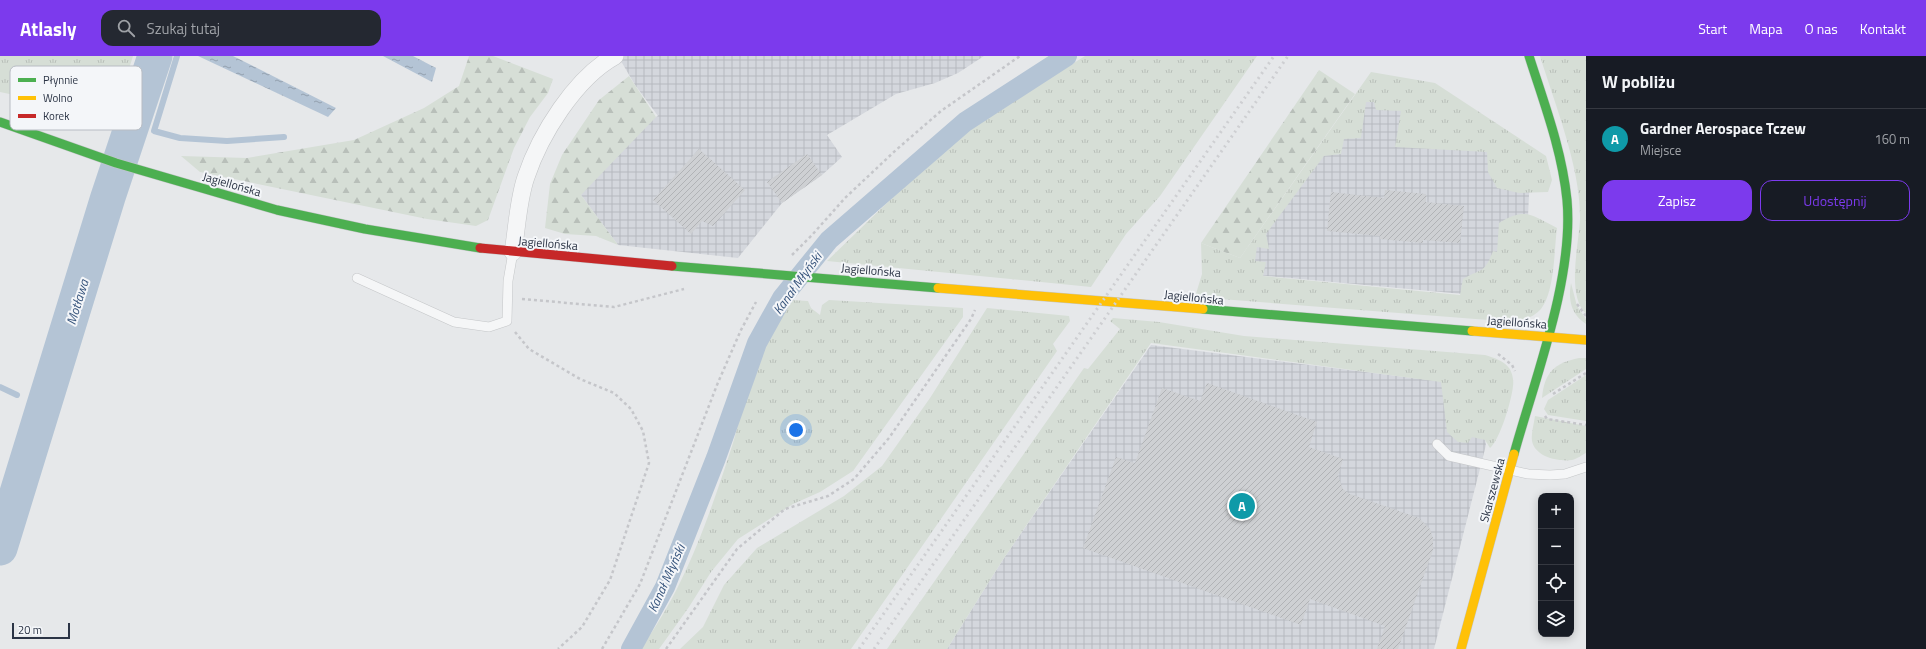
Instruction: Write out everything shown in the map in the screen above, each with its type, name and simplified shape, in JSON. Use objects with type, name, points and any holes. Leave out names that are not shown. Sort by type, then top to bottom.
[{"type":"main road","name":"Skarszewska","points":[[1461,649],[1547,336],[1552,324],[1566,250],[1566,201],[1559,150],[1528,56]]},
{"type":"main road","name":"Jagiellońska","points":[[0,122],[10,126]]},
{"type":"main road","name":"Jagiellońska","points":[[21,130],[138,170],[277,209],[378,231],[513,252],[772,275],[982,290],[1252,314],[1586,340]]},
{"type":"street","points":[[513,252],[526,178],[540,140],[561,108],[586,78],[615,56]]},
{"type":"lane","points":[[357,278],[454,322],[489,327],[507,321],[507,296],[513,252]]},
{"type":"lane","points":[[1437,444],[1449,456],[1528,474],[1550,476],[1565,474],[1586,466]]},
{"type":"path","points":[[791,255],[812,235],[845,198],[896,150],[941,111],[1020,56]]},
{"type":"path","points":[[507,296],[524,300],[614,307],[691,288]]},
{"type":"path","points":[[666,649],[737,549],[785,509],[828,496],[854,479],[889,438],[971,319],[982,290]]},
{"type":"path","points":[[602,649],[640,584],[717,385],[741,330],[756,302]]},
{"type":"path","points":[[507,321],[529,349],[580,379],[614,393],[631,409],[643,431],[649,463],[610,580],[582,627],[558,649]]},
{"type":"path","points":[[1550,395],[1586,373]]},
{"type":"path","points":[[1543,414],[1548,419],[1586,425]]},
{"type":"shaded area","points":[[618,56],[984,56],[958,73],[935,83],[896,94],[827,135],[842,157],[822,175],[782,203],[738,258],[618,245],[581,195],[604,142],[658,116],[635,85]]},
{"type":"shaded area","points":[[1373,74],[1530,174],[1526,259],[1517,299],[1234,273]]},
{"type":"shaded area","points":[[1151,345],[1477,386],[1486,445],[1434,649],[947,649],[1002,561]]},
{"type":"green space","points":[[0,56],[133,56],[130,66],[10,66],[10,94],[0,92]]},
{"type":"green space","points":[[469,56],[493,56],[553,79],[548,93],[530,117],[514,148],[488,220],[476,226],[427,219],[200,172],[181,156],[247,158],[354,140],[424,108],[459,86]]},
{"type":"green space","points":[[1085,56],[1257,56],[1160,196],[1126,234],[1091,287],[827,261],[953,139]]},
{"type":"green space","points":[[1540,56],[1586,56],[1586,314],[1576,295],[1575,282],[1580,219],[1576,179],[1566,137]]},
{"type":"green space","points":[[1319,70],[1355,94],[1240,258],[1201,243]]},
{"type":"green space","points":[[1371,72],[1435,83],[1546,156],[1552,180],[1548,192],[1519,193],[1497,188],[1488,172],[1487,152],[1395,147],[1401,111],[1376,110],[1374,102],[1366,102],[1361,138],[1344,139],[1341,154],[1324,156],[1266,234],[1269,249],[1257,247],[1255,261],[1266,262],[1263,276],[1460,295],[1463,279],[1484,268],[1493,251],[1497,252],[1499,223],[1508,218],[1522,214],[1534,216],[1557,228],[1553,270],[1549,292],[1541,309],[1535,314],[1514,322],[1195,297],[1202,274],[1201,243],[1240,258]]},
{"type":"green space","points":[[629,76],[656,117],[581,195],[618,245],[596,236],[565,234],[545,228],[550,184],[562,155],[599,100]]},
{"type":"green space","points":[[1571,283],[1577,306],[1586,319],[1586,324],[1577,316],[1570,301]]},
{"type":"green space","points":[[791,300],[808,301],[811,308],[820,315],[822,305],[829,300],[963,308],[963,317],[853,471],[820,492],[793,504],[738,539],[711,572],[689,607],[659,649],[640,649],[656,626],[670,601],[695,550],[733,443],[750,382],[764,351]]},
{"type":"green space","points":[[987,308],[1069,316],[1070,321],[1053,344],[1057,351],[851,649],[680,649],[703,627],[724,585],[757,548],[844,496],[882,466],[930,398]]},
{"type":"green space","points":[[1113,318],[1159,322],[1244,336],[1485,355],[1495,358],[1507,365],[1513,379],[1512,392],[1508,409],[1498,437],[1490,448],[1485,440],[1472,437],[1468,443],[1458,442],[1447,432],[1441,382],[1151,343],[1002,561],[947,649],[887,649],[1084,368],[1088,369],[1120,329],[1110,321]]},
{"type":"green space","points":[[1579,358],[1586,358],[1586,369],[1542,398],[1545,382],[1552,370],[1563,363]]},
{"type":"green space","points":[[1586,375],[1586,421],[1548,415],[1544,409],[1548,400]]},
{"type":"green space","points":[[1535,416],[1586,426],[1586,453],[1578,458],[1567,460],[1554,459],[1543,455],[1534,446],[1532,441]]},
{"type":"water","points":[[198,56],[233,56],[336,108],[328,117]]},
{"type":"water","points":[[383,56],[413,56],[436,68],[432,82]]},
{"type":"building","points":[[699,149],[745,190],[713,226],[702,221],[691,234],[653,200]]},
{"type":"building","points":[[807,154],[822,175],[782,203],[767,182]]},
{"type":"building","points":[[1385,190],[1426,194],[1426,202],[1464,206],[1460,243],[1423,240],[1423,243],[1380,239],[1380,236],[1327,231],[1331,192],[1384,198]]},
{"type":"building","points":[[1207,383],[1317,422],[1309,447],[1343,459],[1338,476],[1343,489],[1350,494],[1419,518],[1430,529],[1433,538],[1433,550],[1398,649],[1377,649],[1385,626],[1310,599],[1301,625],[1083,548],[1116,457],[1135,463],[1162,388],[1200,401]]},
{"type":"waterway","name":"Motława","points":[[142,95],[155,56]]},
{"type":"waterway","points":[[177,56],[154,131],[180,138],[227,141],[284,137]]},
{"type":"waterway","name":"Kanał Młyński","points":[[631,649],[665,587],[716,458],[757,343],[782,298],[829,240],[965,122],[1067,56]]},
{"type":"waterway","name":"Motława","points":[[0,548],[108,197],[130,130]]},
{"type":"waterway","points":[[0,387],[17,395]]},
{"type":"railway","points":[[859,649],[1274,56]]},
{"type":"railway","points":[[874,649],[1288,56]]},
{"type":"traffic: fast","points":[[1514,454],[1542,361],[1559,295],[1565,262],[1568,230],[1565,181],[1557,145],[1529,56]]},
{"type":"traffic: fast","points":[[0,122],[10,126]]},
{"type":"traffic: fast","points":[[23,130],[116,163],[277,210],[365,229],[480,248]]},
{"type":"traffic: fast","points":[[672,266],[938,288]]},
{"type":"traffic: fast","points":[[1203,309],[1472,331]]},
{"type":"traffic: slow","points":[[938,288],[1203,309]]},
{"type":"traffic: slow","points":[[1472,331],[1586,340]]},
{"type":"traffic: slow","points":[[1461,649],[1514,454]]},
{"type":"traffic: jam","points":[[480,248],[672,266]]},
{"type":"place","name":"Gardner Aerospace Tczew","points":[[1242,506]]}]
